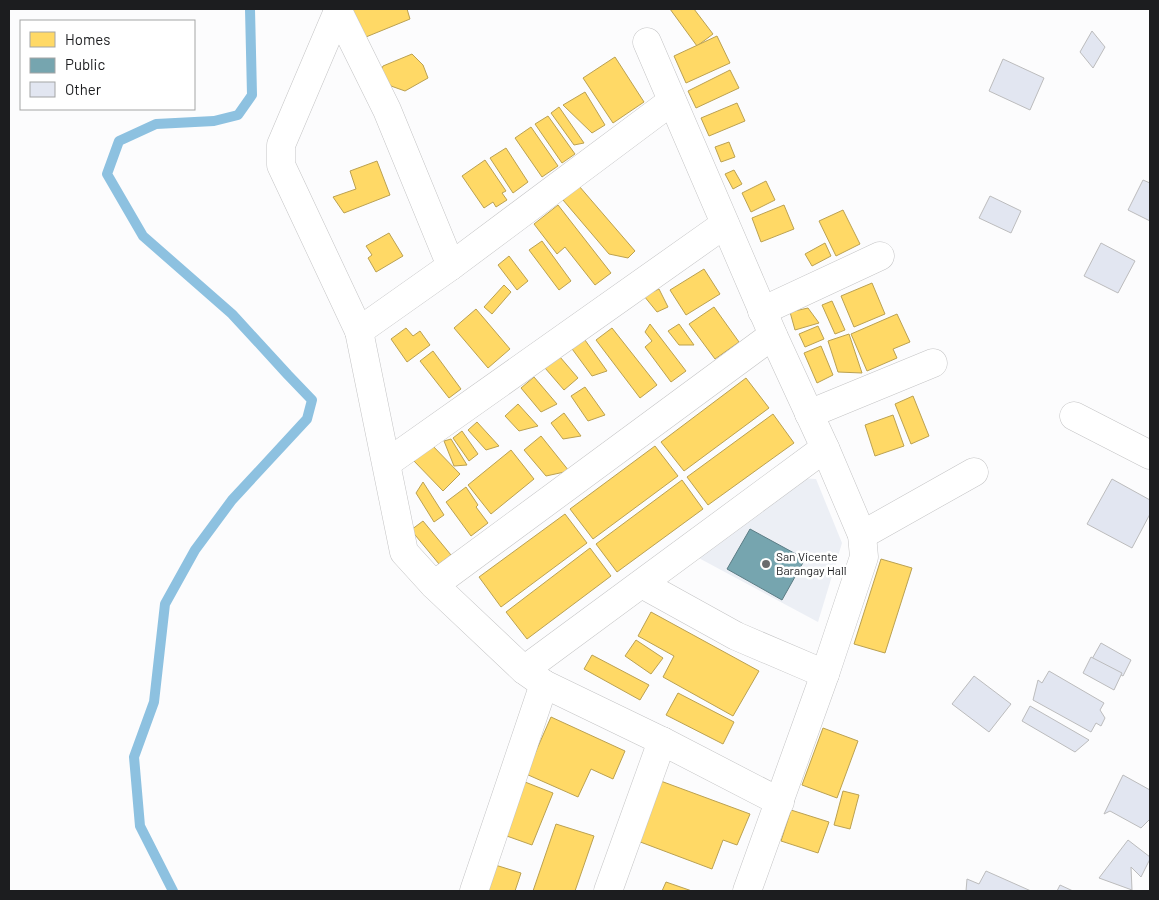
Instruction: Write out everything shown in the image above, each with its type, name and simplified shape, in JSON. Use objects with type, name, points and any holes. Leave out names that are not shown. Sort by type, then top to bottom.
[{"type":"street","points":[[337,10],[387,110],[451,266]]},
{"type":"street","points":[[337,10],[281,145],[281,165],[359,331],[404,552],[434,585],[534,677],[780,802]]},
{"type":"street","points":[[647,42],[768,323],[826,448],[862,535],[864,557],[825,674],[747,891]]},
{"type":"street","points":[[359,331],[451,266],[672,101]]},
{"type":"street","points":[[387,463],[725,224]]},
{"type":"street","points":[[434,585],[768,323],[880,256]]},
{"type":"street","points":[[809,414],[933,363]]},
{"type":"street","points":[[1074,416],[1150,455]]},
{"type":"street","points":[[474,891],[534,677],[642,584],[826,448]]},
{"type":"street","points":[[862,535],[974,472]]},
{"type":"street","points":[[642,584],[736,636],[825,674]]},
{"type":"street","points":[[608,891],[662,741]]},
{"type":"shaded area","points":[[798,478],[816,479],[842,543],[818,622],[695,556]]},
{"type":"building: Homes","points":[[351,9],[407,9],[410,19],[361,39]]},
{"type":"building: Homes","points":[[670,9],[694,9],[713,34],[697,46]]},
{"type":"building: Homes","points":[[717,36],[730,63],[686,83],[674,56]]},
{"type":"building: Homes","points":[[412,54],[423,65],[428,78],[405,91],[391,86],[380,72],[383,66]]},
{"type":"building: Homes","points":[[615,57],[644,102],[613,123],[583,78]]},
{"type":"building: Homes","points":[[730,70],[739,88],[696,108],[688,91]]},
{"type":"building: Homes","points":[[585,92],[605,125],[592,133],[563,105]]},
{"type":"building: Homes","points":[[737,103],[745,121],[709,136],[701,118]]},
{"type":"building: Homes","points":[[559,107],[584,143],[574,145],[551,113]]},
{"type":"building: Homes","points":[[548,116],[575,154],[562,163],[535,124]]},
{"type":"building: Homes","points":[[531,127],[558,166],[542,177],[515,138]]},
{"type":"building: Homes","points":[[729,142],[735,157],[721,162],[715,147]]},
{"type":"building: Homes","points":[[506,148],[528,182],[513,193],[490,158]]},
{"type":"building: Homes","points":[[485,160],[506,191],[502,193],[507,200],[496,207],[493,202],[484,208],[462,176]]},
{"type":"building: Homes","points":[[377,161],[390,195],[344,213],[333,197],[356,189],[350,171]]},
{"type":"building: Homes","points":[[734,170],[742,184],[733,189],[725,174]]},
{"type":"building: Homes","points":[[766,181],[775,200],[751,212],[742,193]]},
{"type":"building: Homes","points":[[579,186],[635,251],[628,258],[609,254],[563,200]]},
{"type":"building: Homes","points":[[558,205],[611,273],[595,285],[565,247],[557,254],[534,224]]},
{"type":"building: Homes","points":[[784,205],[794,229],[761,242],[752,218]]},
{"type":"building: Homes","points":[[843,210],[860,244],[836,256],[819,221]]},
{"type":"building: Homes","points":[[389,233],[403,256],[376,272],[368,258],[372,255],[366,246]]},
{"type":"building: Homes","points":[[542,241],[571,281],[559,290],[529,250]]},
{"type":"building: Homes","points":[[825,243],[831,256],[812,266],[805,254]]},
{"type":"building: Homes","points":[[509,256],[528,281],[517,290],[498,265]]},
{"type":"building: Homes","points":[[704,269],[720,294],[686,315],[670,290]]},
{"type":"building: Homes","points":[[872,283],[885,314],[854,327],[841,296]]},
{"type":"building: Homes","points":[[504,285],[511,292],[492,314],[484,307]]},
{"type":"building: Homes","points":[[659,289],[668,307],[657,312],[644,296]]},
{"type":"building: Homes","points":[[832,301],[845,330],[835,334],[822,305]]},
{"type":"building: Homes","points":[[714,307],[739,342],[715,359],[689,324]]},
{"type":"building: Homes","points":[[808,308],[819,323],[795,330],[790,312]]},
{"type":"building: Homes","points":[[476,309],[510,349],[488,368],[454,328]]},
{"type":"building: Homes","points":[[897,314],[910,342],[893,349],[897,358],[867,371],[851,334]]},
{"type":"building: Homes","points":[[650,324],[686,371],[671,382],[645,347],[652,341],[645,332]]},
{"type":"building: Homes","points":[[679,324],[694,345],[679,345],[668,331]]},
{"type":"building: Homes","points":[[818,326],[824,339],[805,347],[799,334]]},
{"type":"building: Homes","points":[[406,328],[413,336],[420,331],[430,345],[407,362],[391,339]]},
{"type":"building: Homes","points":[[612,328],[657,385],[640,398],[596,340]]},
{"type":"building: Homes","points":[[580,333],[607,371],[592,376],[567,342]]},
{"type":"building: Homes","points":[[849,334],[862,373],[838,372],[828,341]]},
{"type":"building: Homes","points":[[821,346],[833,375],[817,383],[804,353]]},
{"type":"building: Homes","points":[[433,351],[461,389],[449,398],[420,361]]},
{"type":"building: Homes","points":[[560,357],[578,378],[564,390],[545,368]]},
{"type":"building: Homes","points":[[534,377],[557,404],[541,412],[521,388]]},
{"type":"building: Homes","points":[[746,378],[769,408],[684,471],[661,442]]},
{"type":"building: Homes","points":[[585,387],[605,415],[588,421],[571,396]]},
{"type":"building: Homes","points":[[913,396],[929,436],[911,444],[895,404]]},
{"type":"building: Homes","points":[[518,404],[538,426],[519,431],[505,416]]},
{"type":"building: Homes","points":[[564,413],[581,436],[563,439],[551,423]]},
{"type":"building: Homes","points":[[773,414],[794,443],[708,505],[687,477]]},
{"type":"building: Homes","points":[[893,415],[904,446],[875,456],[865,425]]},
{"type":"building: Homes","points":[[477,422],[499,446],[486,450],[468,430]]},
{"type":"building: Homes","points":[[462,431],[478,454],[469,461],[453,438]]},
{"type":"building: Homes","points":[[541,436],[569,471],[546,476],[524,450]]},
{"type":"building: Homes","points":[[451,439],[467,465],[454,466],[444,441]]},
{"type":"building: Homes","points":[[430,443],[460,474],[443,491],[413,460]]},
{"type":"building: Homes","points":[[655,446],[678,476],[593,539],[570,509]]},
{"type":"building: Homes","points":[[511,450],[534,479],[491,514],[468,485]]},
{"type":"building: Homes","points":[[682,480],[703,509],[617,572],[596,544]]},
{"type":"building: Homes","points":[[423,482],[444,515],[434,522],[416,493]]},
{"type":"building: Homes","points":[[466,487],[478,505],[476,507],[488,523],[471,536],[446,502]]},
{"type":"building: Homes","points":[[565,514],[587,543],[501,607],[479,577]]},
{"type":"building: Homes","points":[[423,521],[451,555],[439,564],[411,530]]},
{"type":"building: Homes","points":[[590,548],[611,576],[527,639],[506,612]]},
{"type":"building: Homes","points":[[881,559],[912,568],[885,653],[854,644]]},
{"type":"building: Homes","points":[[651,612],[759,671],[733,716],[663,677],[674,656],[638,636]]},
{"type":"building: Homes","points":[[636,640],[663,658],[651,674],[625,656]]},
{"type":"building: Homes","points":[[592,655],[649,685],[640,700],[584,669]]},
{"type":"building: Homes","points":[[678,693],[734,722],[723,744],[666,715]]},
{"type":"building: Homes","points":[[551,717],[625,751],[613,779],[591,769],[578,797],[526,774]]},
{"type":"building: Homes","points":[[823,728],[858,741],[837,798],[802,785]]},
{"type":"building: Homes","points":[[658,780],[750,814],[737,845],[723,840],[712,869],[635,840]]},
{"type":"building: Homes","points":[[525,782],[553,793],[532,845],[504,835]]},
{"type":"building: Homes","points":[[843,791],[859,795],[850,829],[834,825]]},
{"type":"building: Homes","points":[[791,810],[829,822],[818,853],[781,841]]},
{"type":"building: Homes","points":[[556,824],[594,836],[575,891],[533,891]]},
{"type":"building: Homes","points":[[492,864],[521,873],[515,891],[483,891]]},
{"type":"building: Homes","points":[[666,882],[692,891],[662,891]]},
{"type":"building: Public","name":"San Vicente Barangay Hall","points":[[750,529],[805,559],[782,600],[727,569]]},
{"type":"building: Other","points":[[1092,31],[1105,47],[1093,68],[1080,52]]},
{"type":"building: Other","points":[[1003,59],[1044,78],[1030,110],[989,91]]},
{"type":"building: Other","points":[[1143,180],[1150,183],[1150,221],[1128,210]]},
{"type":"building: Other","points":[[990,196],[1021,211],[1011,233],[979,218]]},
{"type":"building: Other","points":[[1101,243],[1135,261],[1118,293],[1084,276]]},
{"type":"building: Other","points":[[1112,479],[1150,500],[1150,514],[1132,548],[1087,524]]},
{"type":"building: Other","points":[[1101,643],[1131,660],[1123,676],[1092,659]]},
{"type":"building: Other","points":[[1091,657],[1122,673],[1114,690],[1083,673]]},
{"type":"building: Other","points":[[1049,671],[1104,703],[1100,710],[1105,718],[1101,726],[1096,723],[1091,732],[1033,700],[1038,680],[1042,683]]},
{"type":"building: Other","points":[[974,676],[1011,704],[989,732],[952,704]]},
{"type":"building: Other","points":[[1030,706],[1089,740],[1075,752],[1022,721]]},
{"type":"building: Other","points":[[1123,775],[1150,790],[1150,819],[1141,828],[1110,811],[1104,814]]},
{"type":"building: Other","points":[[1128,840],[1150,857],[1141,877],[1131,867],[1132,890],[1099,878]]},
{"type":"building: Other","points":[[986,871],[1031,891],[966,891],[967,879],[979,884]]},
{"type":"building: Other","points":[[1060,885],[1073,891],[1057,891]]},
{"type":"waterway","points":[[173,891],[140,826],[134,757],[154,702],[165,604],[195,550],[232,500],[307,419],[312,400],[232,314],[143,236],[107,174],[119,141],[156,124],[214,121],[238,115],[252,95],[250,9]]},
{"type":"place","name":"San Vicente Barangay Hall","points":[[766,564]]}]
